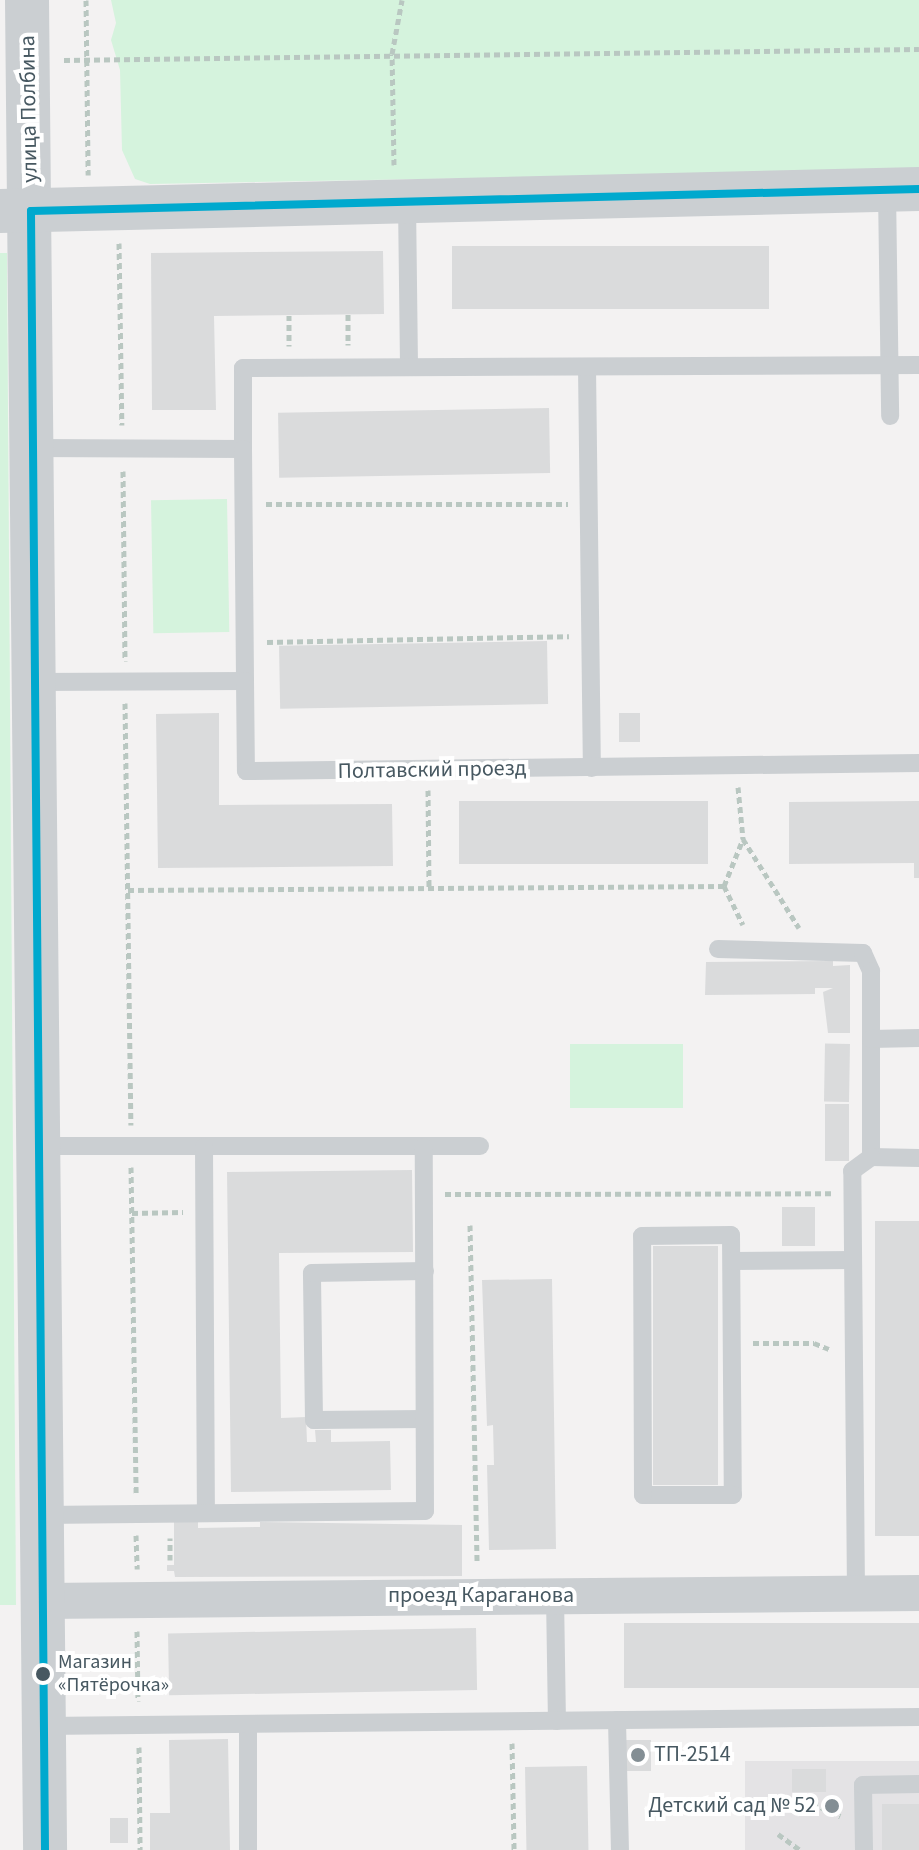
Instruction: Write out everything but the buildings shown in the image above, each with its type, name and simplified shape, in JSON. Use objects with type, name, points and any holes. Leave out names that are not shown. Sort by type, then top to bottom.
[{"type":"street","name":"улица Полбина","points":[[27,0],[28,60],[16,211],[34,448],[45,1850]]},
{"type":"street","points":[[16,211],[903,190]]},
{"type":"street","name":"проезд Караганова","points":[[43,1601],[919,1593]]},
{"type":"lane","points":[[890,416],[890,365],[903,190]]},
{"type":"lane","points":[[401,202],[409,367]]},
{"type":"lane","points":[[36,682],[245,681],[243,368],[919,365]]},
{"type":"lane","points":[[587,367],[592,768]]},
{"type":"lane","points":[[34,448],[243,449]]},
{"type":"lane","name":"Полтавский проезд","points":[[245,681],[246,771],[919,763]]},
{"type":"lane","points":[[718,949],[813,949],[863,953],[871,971],[871,1157]]},
{"type":"lane","points":[[871,1039],[919,1038]]},
{"type":"lane","points":[[41,1146],[480,1146]]},
{"type":"lane","points":[[204,1147],[206,1512]]},
{"type":"lane","points":[[43,1515],[425,1511],[424,1147]]},
{"type":"lane","points":[[856,1593],[852,1171],[871,1157],[919,1158]]},
{"type":"lane","points":[[731,1235],[732,1261],[733,1495],[643,1495],[642,1236],[731,1235]]},
{"type":"lane","points":[[732,1261],[853,1260]]},
{"type":"lane","points":[[424,1419],[314,1420],[312,1273],[425,1271]]},
{"type":"lane","points":[[555,1596],[557,1721]]},
{"type":"lane","points":[[44,1726],[919,1717]]},
{"type":"lane","points":[[617,1720],[620,1850]]},
{"type":"lane","points":[[248,1724],[248,1850]]},
{"type":"lane","points":[[864,1850],[863,1785],[919,1784]]},
{"type":"path","points":[[86,0],[88,185]]},
{"type":"path","points":[[401,202],[392,54],[402,0]]},
{"type":"path","points":[[28,60],[919,49]]},
{"type":"path","points":[[119,230],[140,1850]]},
{"type":"path","points":[[244,504],[589,504]]},
{"type":"path","points":[[245,642],[590,636]]},
{"type":"path","points":[[736,766],[743,839],[813,949]]},
{"type":"path","points":[[427,770],[429,889]]},
{"type":"path","points":[[743,839],[724,886],[754,949]]},
{"type":"path","points":[[128,890],[724,886]]},
{"type":"path","points":[[424,1194],[852,1193]]},
{"type":"path","points":[[132,1213],[204,1212]]},
{"type":"path","points":[[470,1225],[478,1596]]},
{"type":"path","points":[[732,1343],[814,1343],[823,1348],[854,1349]]},
{"type":"path","points":[[511,1721],[514,1850]]},
{"type":"path","points":[[803,1799],[863,1827]]},
{"type":"path","points":[[778,1834],[800,1850]]},
{"type":"shaded area","name":"Детский сад № 52","points":[[745,1761],[919,1761],[919,1850],[745,1850]]},
{"type":"green space","points":[[111,0],[919,0],[919,170],[150,184],[135,179],[122,150],[120,70],[111,40],[116,23]]},
{"type":"green space","points":[[0,253],[7,253],[16,1605],[0,1605]]},
{"type":"green space","points":[[227,499],[229,632],[153,633],[151,500]]},
{"type":"green space","points":[[570,1044],[683,1044],[683,1108],[570,1108]]},
{"type":"transit line","points":[[45,1850],[31,211],[919,189]]},
{"type":"place","name":"Магазин «Пятёрочка»","points":[[43,1674]]},
{"type":"place","name":"ТП-2514","points":[[638,1755]]},
{"type":"place","name":"Детский сад № 52","points":[[832,1806]]}]
